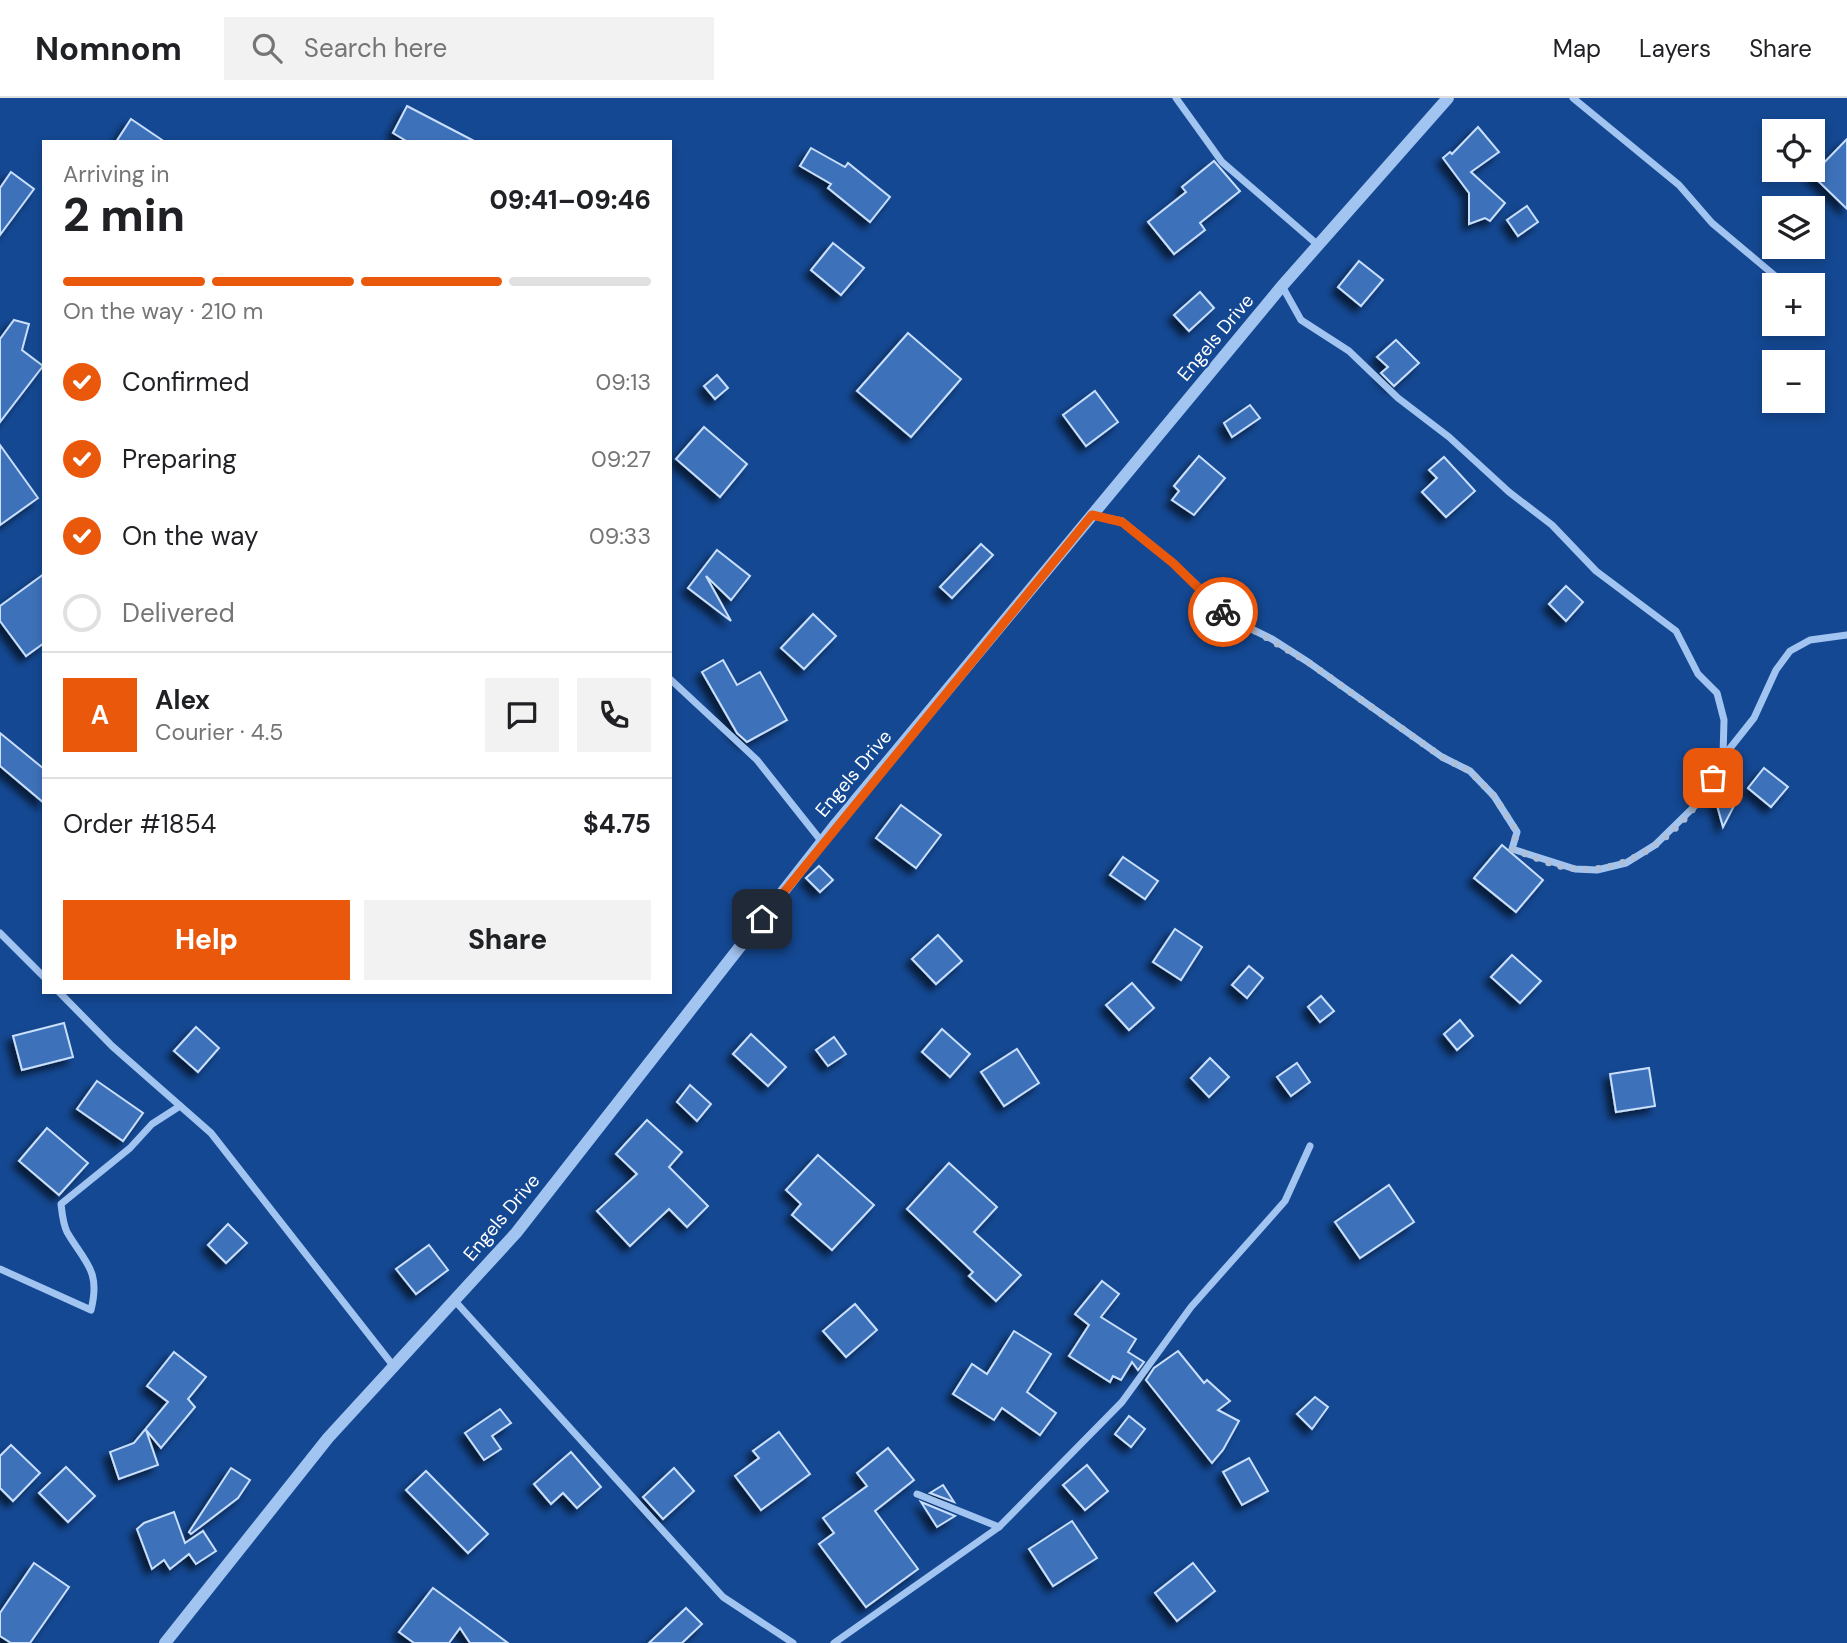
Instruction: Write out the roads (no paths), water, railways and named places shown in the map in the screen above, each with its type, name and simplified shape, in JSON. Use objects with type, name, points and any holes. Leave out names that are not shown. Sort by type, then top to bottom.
[{"type":"street","points":[[1176,98],[1222,162],[1318,245]]},
{"type":"street","name":"Engels Drive","points":[[165,1643],[328,1438],[516,1233],[822,842],[1282,286],[1448,98]]},
{"type":"street","points":[[1573,98],[1678,185],[1713,223],[1772,273]]},
{"type":"street","points":[[1282,286],[1301,320],[1349,351],[1398,398],[1449,437],[1509,492],[1552,525],[1596,570],[1676,631],[1698,674],[1717,693],[1724,720],[1723,757]]},
{"type":"street","points":[[1092,515],[1122,522],[1173,563],[1229,617],[1308,662],[1442,757],[1470,771],[1494,796],[1517,832],[1512,849],[1575,869],[1597,870],[1626,863],[1655,845],[1702,799],[1723,757],[1754,718],[1776,670],[1790,651],[1810,640],[1847,635]]},
{"type":"street","points":[[672,681],[757,760],[822,842]]},
{"type":"street","points":[[0,933],[42,975]]},
{"type":"street","points":[[60,994],[112,1046],[211,1133],[395,1368]]},
{"type":"street","points":[[0,1269],[91,1310],[96,1288],[86,1258],[65,1229],[61,1204],[130,1148],[152,1124],[180,1106]]},
{"type":"street","points":[[834,1643],[999,1527],[1122,1402],[1191,1307],[1285,1201],[1310,1146]]},
{"type":"street","points":[[455,1301],[723,1597],[793,1643]]},
{"type":"street","points":[[917,1494],[999,1527]]}]
